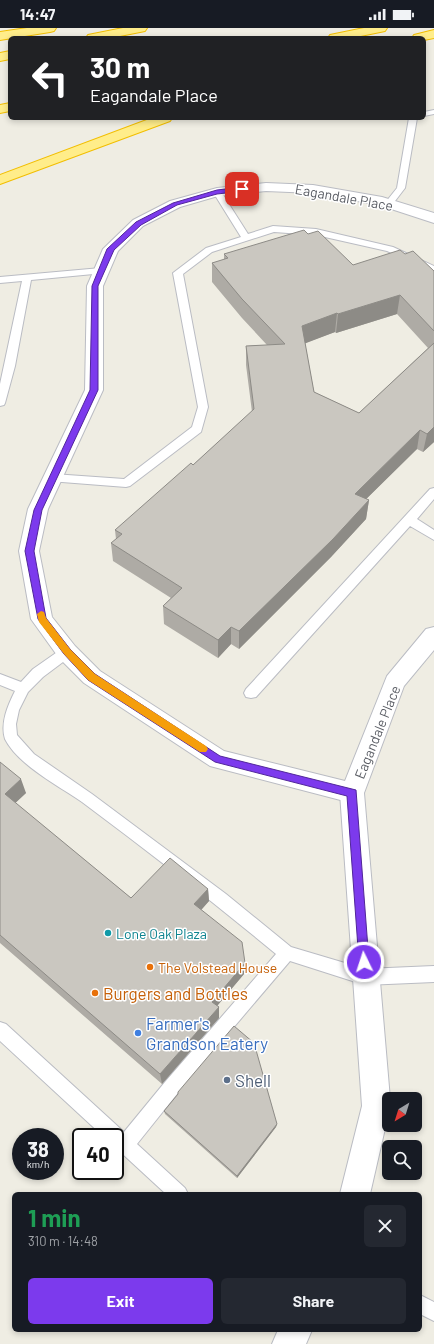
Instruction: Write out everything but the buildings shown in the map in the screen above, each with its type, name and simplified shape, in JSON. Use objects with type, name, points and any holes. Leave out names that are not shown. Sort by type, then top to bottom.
[{"type":"highway","points":[[0,36],[50,28]]},
{"type":"highway","points":[[102,36],[141,28]]},
{"type":"highway","points":[[343,36],[381,28]]},
{"type":"highway","points":[[0,180],[160,120]]},
{"type":"street","name":"Eagandale Place","points":[[352,793],[218,759],[92,677],[67,652],[42,619],[30,551],[38,510],[94,390],[95,286],[111,249],[138,223],[175,204],[217,192],[266,186],[313,189],[389,203],[434,218]]},
{"type":"street","name":"Eagandale Place","points":[[354,1192],[376,1106],[352,793],[395,682],[434,635]]},
{"type":"street","points":[[288,1344],[295,1332]]},
{"type":"lane","points":[[389,203],[401,188],[413,120]]},
{"type":"lane","points":[[217,192],[246,238]]},
{"type":"lane","points":[[53,478],[126,483],[197,429],[203,407],[178,273],[209,250],[273,229],[316,232],[390,249],[434,268]]},
{"type":"lane","points":[[0,280],[101,271]]},
{"type":"lane","points":[[0,403],[10,366],[27,278]]},
{"type":"lane","points":[[252,693],[434,492]]},
{"type":"lane","points":[[410,520],[434,536]]},
{"type":"lane","points":[[67,652],[38,673],[23,688],[12,710],[9,724],[11,737],[29,758],[87,798],[215,894],[287,953],[365,977],[434,974]]},
{"type":"lane","points":[[0,679],[23,688]]},
{"type":"lane","points":[[125,1144],[287,953]]},
{"type":"lane","points":[[0,1030],[176,1192]]},
{"type":"lane","points":[[422,1305],[434,1312]]},
{"type":"slow traffic","points":[[41,614],[42,619],[67,652],[92,677],[203,749]]},
{"type":"place","name":"Lone Oak Plaza","points":[[108,933]]},
{"type":"place","name":"The Volstead House","points":[[150,967]]},
{"type":"place","name":"Burgers and Bottles","points":[[95,993]]},
{"type":"place","name":"Farmer's Grandson Eatery","points":[[138,1033]]},
{"type":"place","name":"Shell","points":[[227,1080]]},
{"type":"route","points":[[242,189],[217,192],[175,204],[138,223],[111,249],[95,286],[94,390],[38,510],[30,551],[42,619],[67,652],[92,677],[218,759],[352,793],[364,962]]}]
